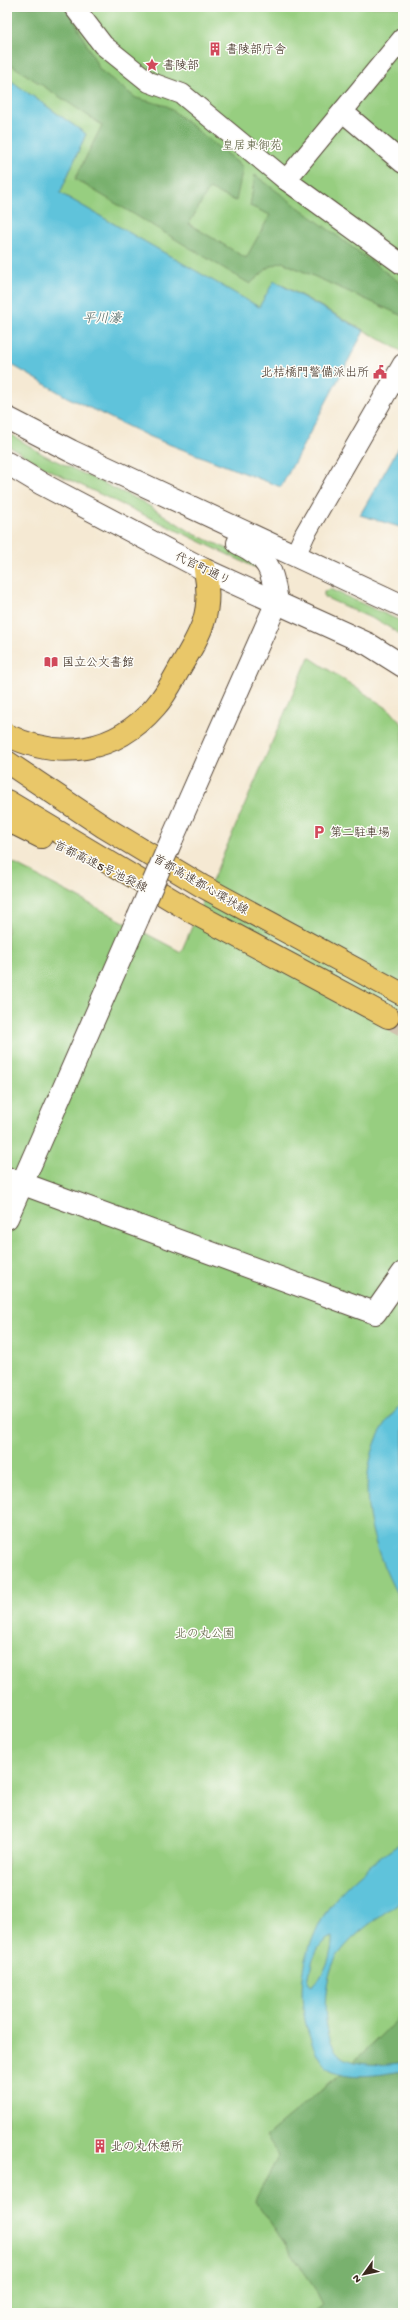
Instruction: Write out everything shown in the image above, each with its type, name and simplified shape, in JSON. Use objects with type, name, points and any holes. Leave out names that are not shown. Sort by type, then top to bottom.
[{"type":"highway","points":[[7,734],[25,743],[44,748],[66,750],[85,749],[124,734],[140,722],[155,707],[167,690],[201,632],[209,605],[209,590],[205,570]]},
{"type":"highway","name":"首都高速都心環状線","points":[[7,762],[104,827],[209,890],[402,994]]},
{"type":"highway","points":[[7,769],[104,827]]},
{"type":"highway","points":[[7,801],[194,913],[388,1017]]},
{"type":"highway","name":"首都高速5号池袋線","points":[[7,820],[194,913]]},
{"type":"street","points":[[74,7],[87,26],[108,49],[148,82],[182,94],[286,180],[403,265]]},
{"type":"street","points":[[286,180],[403,38]]},
{"type":"street","points":[[343,112],[403,163]]},
{"type":"street","points":[[294,556],[305,534],[403,364]]},
{"type":"street","points":[[7,418],[71,451],[155,491],[403,606]]},
{"type":"street","name":"代官町通り","points":[[7,463],[42,484],[205,570],[368,644],[403,666]]},
{"type":"street","points":[[7,1218],[14,1181],[138,918],[277,602],[273,574],[266,561],[256,552],[212,530],[155,491]]},
{"type":"street","points":[[14,1181],[375,1313],[403,1273]]},
{"type":"green space","name":"皇居東御苑","points":[[7,7],[403,7],[403,352],[275,281],[260,308],[60,193],[86,134],[7,78]]},
{"type":"green space","points":[[7,7],[67,7],[100,70],[136,98],[167,106],[243,167],[236,201],[209,189],[189,224],[246,258],[270,215],[250,206],[255,175],[399,282],[403,286],[403,316],[282,262],[269,267],[250,284],[75,179],[102,125],[7,62]]},
{"type":"green space","points":[[7,432],[44,455],[143,502],[194,534],[255,561],[257,566],[254,567],[49,470],[7,445]]},
{"type":"green space","points":[[330,589],[403,622],[403,636],[382,623],[324,597],[324,592]]},
{"type":"green space","name":"北の丸公園","points":[[309,657],[390,710],[403,725],[403,2313],[7,2313],[7,860],[181,952]]},
{"type":"green space","points":[[403,2014],[403,2313],[314,2313],[323,2306],[315,2288],[255,2200],[279,2155],[266,2136],[344,2071]]},
{"type":"water","name":"平川濠","points":[[7,78],[86,134],[60,193],[259,307],[274,281],[364,331],[281,487],[150,437],[67,397],[7,362]]},
{"type":"water","points":[[403,440],[403,528],[360,515]]},
{"type":"water","points":[[403,1401],[403,1605],[384,1568],[377,1548],[371,1527],[367,1485],[369,1464],[377,1438],[387,1421]]},
{"type":"water","points":[[403,1842],[403,1900],[360,1932],[338,1955],[329,1976],[325,2003],[327,2029],[336,2051],[341,2056],[358,2063],[368,2064],[403,2062],[403,2071],[368,2076],[342,2074],[330,2069],[323,2063],[312,2043],[307,2028],[302,1998],[304,1968],[319,1924],[335,1900],[367,1868]],"holes":[[[332,1937],[332,1943],[324,1971],[320,1978],[311,1986],[308,1982],[314,1956],[321,1944]]]},
{"type":"tunnel","points":[[388,1017],[403,1025]]},
{"type":"place","name":"書陵部庁舎","points":[[215,49]]},
{"type":"place","name":"書陵部","points":[[152,65]]},
{"type":"place","name":"北桔橋門警備派出所","points":[[380,372]]},
{"type":"place","name":"国立公文書館","points":[[51,662]]},
{"type":"place","name":"第二駐車場","points":[[319,832]]},
{"type":"place","name":"北の丸休憩所","points":[[100,2146]]}]
